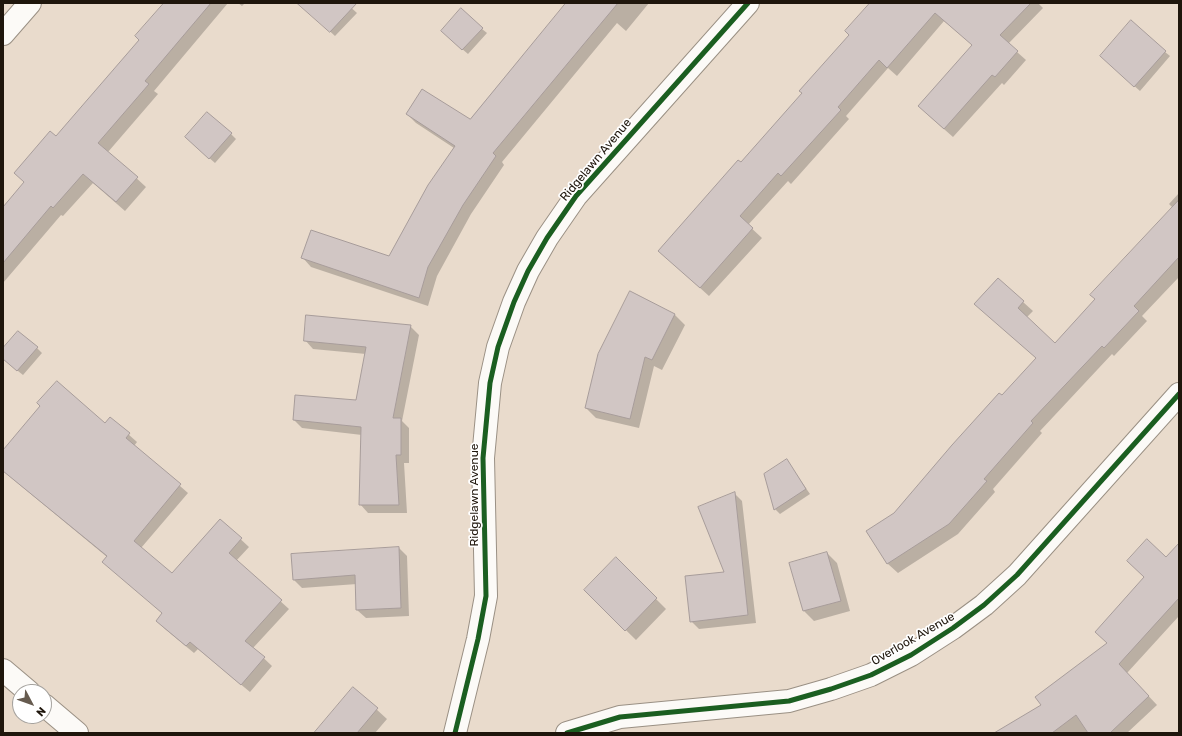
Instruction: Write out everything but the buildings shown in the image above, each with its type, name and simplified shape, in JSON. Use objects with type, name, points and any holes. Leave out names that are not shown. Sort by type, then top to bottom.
[{"type":"street","points":[[3,34],[30,3]]},
{"type":"street","name":"Ridgelawn Avenue","points":[[455,733],[478,639],[486,596],[483,458],[490,383],[498,347],[514,302],[528,271],[546,238],[576,196],[748,3]]},
{"type":"street","name":"Overlook Avenue","points":[[567,733],[620,717],[789,700],[831,689],[872,674],[911,654],[953,628],[984,605],[1016,574],[1179,394]]},
{"type":"street","points":[[3,670],[19,684]]},
{"type":"street","points":[[52,712],[77,733]]},
{"type":"cycle path","points":[[455,733],[478,639],[486,596],[483,458],[490,383],[498,347],[514,302],[528,271],[547,238],[576,196],[748,3]]},
{"type":"cycle path","points":[[567,733],[620,717],[789,701],[831,689],[871,675],[911,655],[953,628],[984,605],[1017,575],[1179,394]]}]
